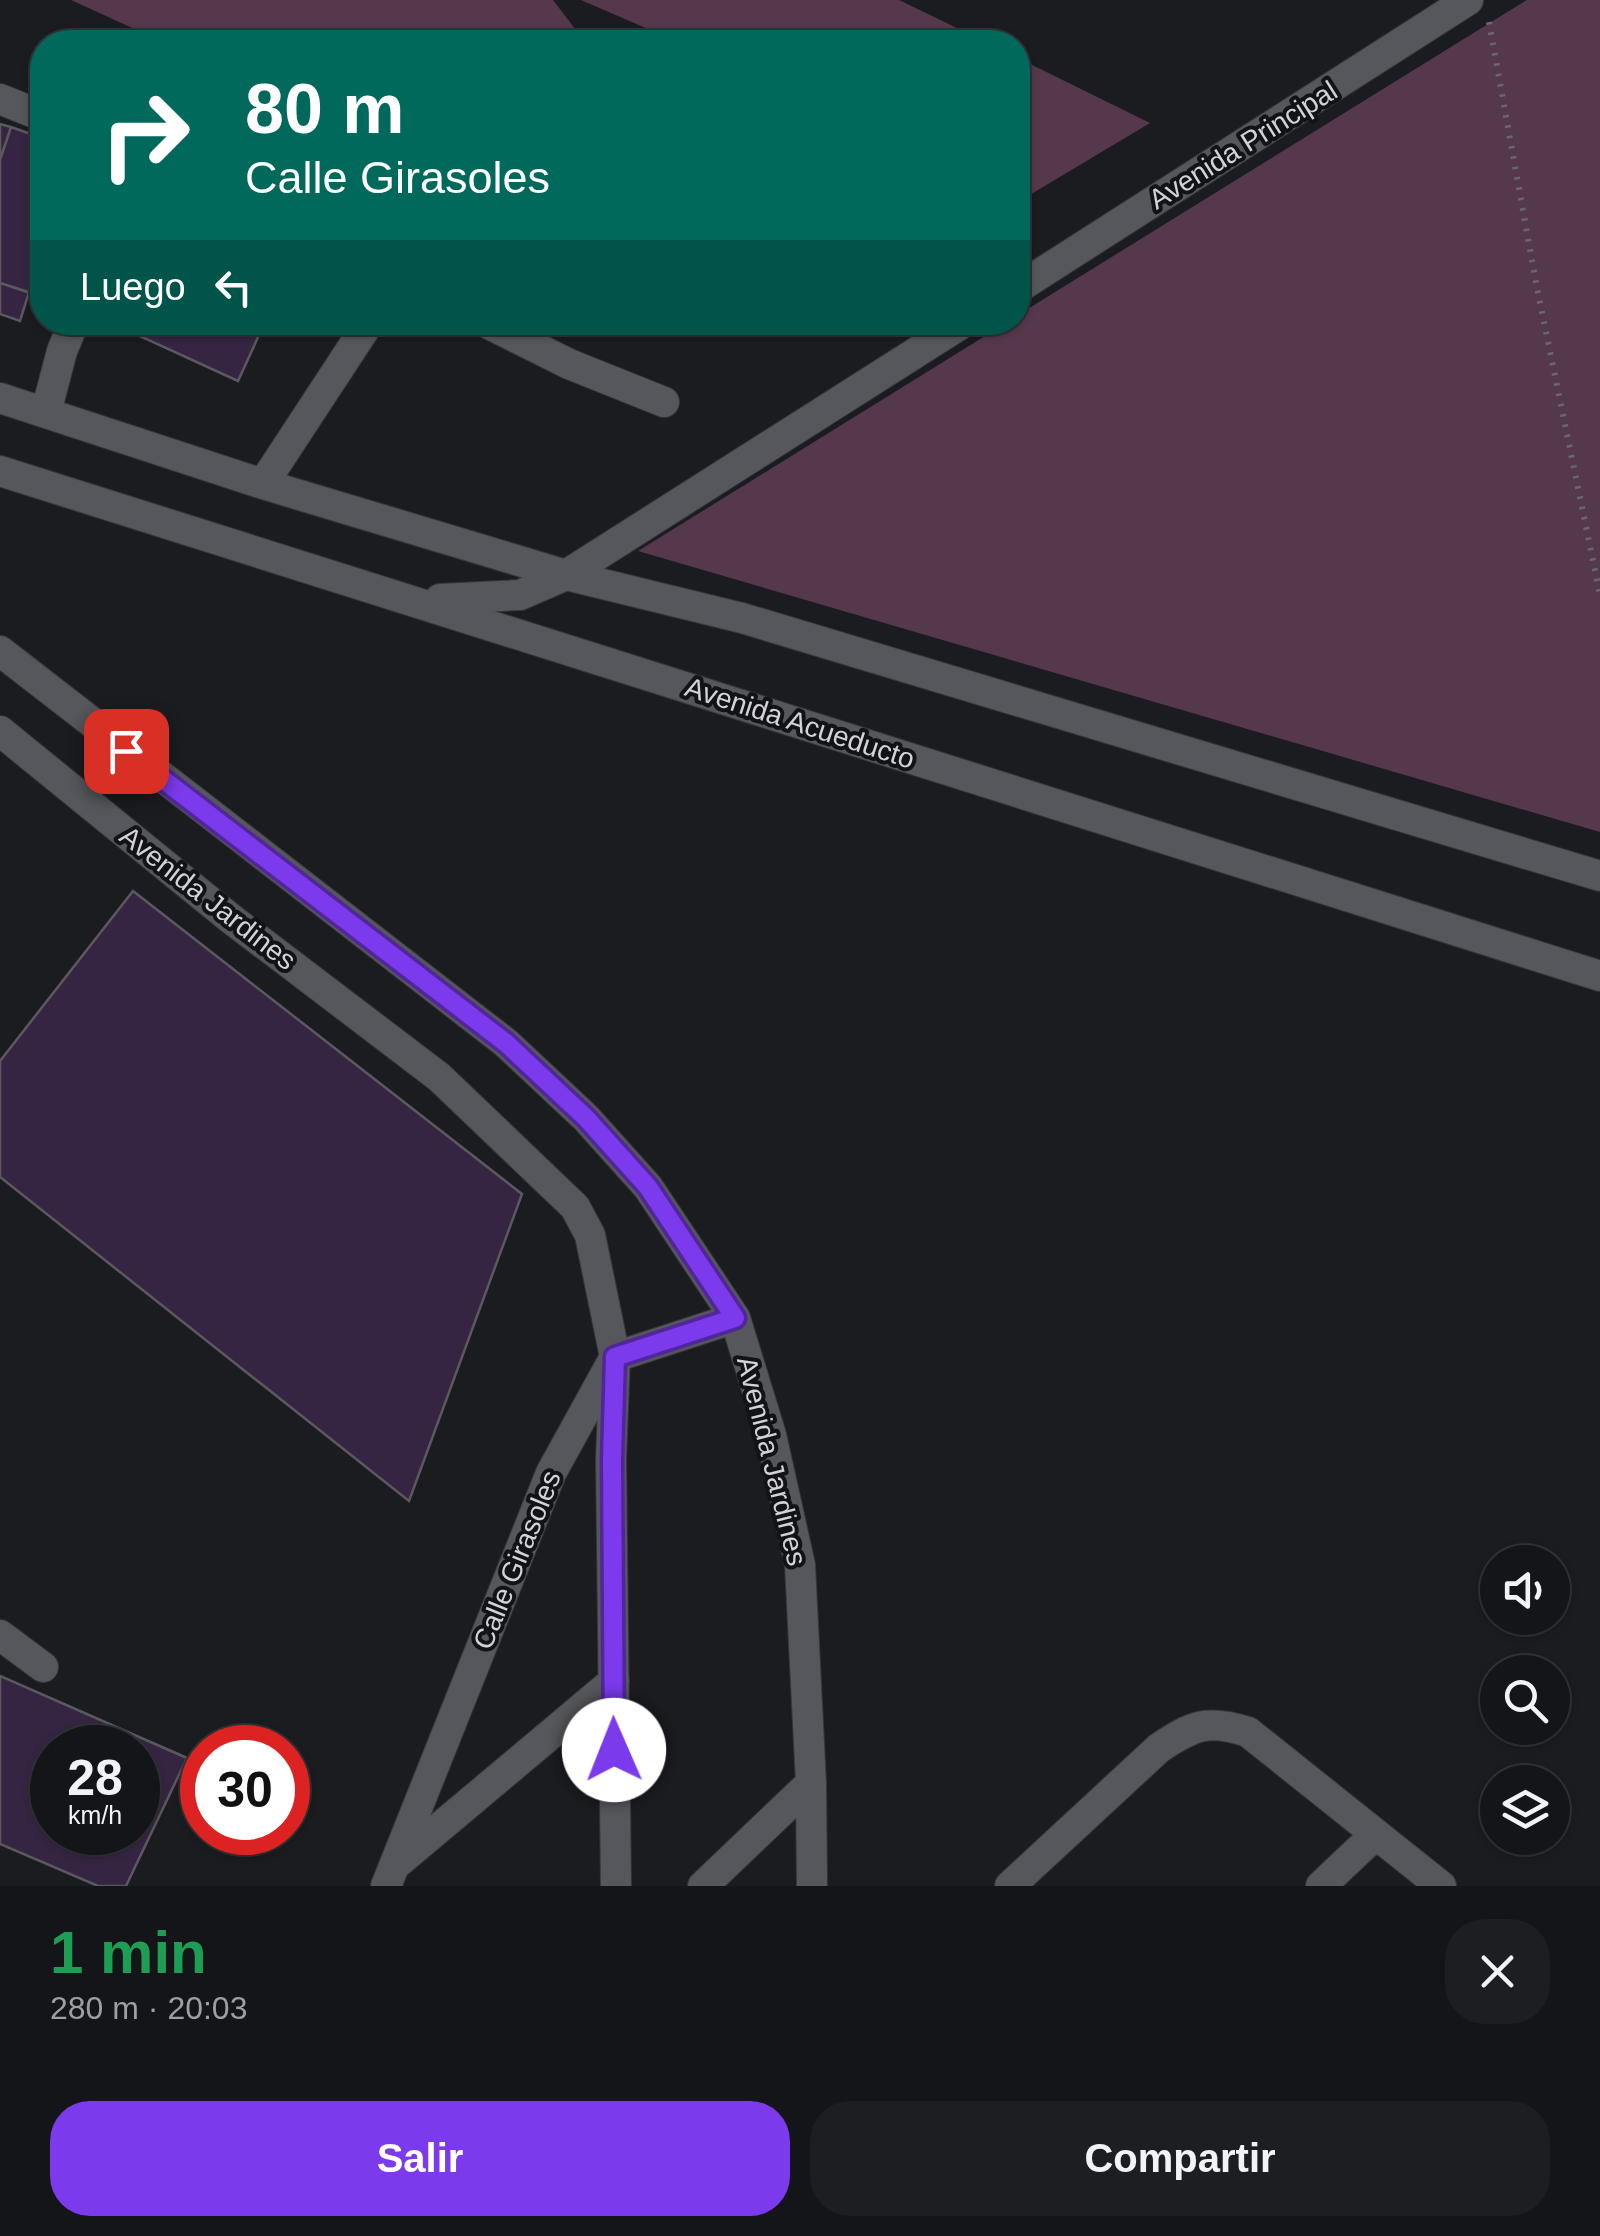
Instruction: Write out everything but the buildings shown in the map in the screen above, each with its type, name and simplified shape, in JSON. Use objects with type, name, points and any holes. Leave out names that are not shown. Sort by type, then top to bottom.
[{"type":"street","name":"Avenida Principal","points":[[1030,280],[1461,4]]},
{"type":"street","points":[[0,99],[30,111]]},
{"type":"street","points":[[46,412],[69,335]]},
{"type":"street","points":[[263,484],[361,335]]},
{"type":"street","points":[[511,335],[569,364],[664,402]]},
{"type":"street","points":[[413,600],[520,595],[566,575],[944,335]]},
{"type":"street","points":[[0,398],[263,484],[566,575],[742,618],[1600,876]]},
{"type":"street","name":"Avenida Acueducto","points":[[0,471],[1600,976]]},
{"type":"street","name":"Avenida Jardines","points":[[0,651],[506,1043],[586,1118],[648,1187],[735,1318],[772,1434],[800,1565],[812,1783],[812,1886]]},
{"type":"street","name":"Avenida Jardines","points":[[0,731],[230,918],[440,1077],[576,1207],[590,1235],[615,1357],[612,1459],[616,1886]]},
{"type":"street","points":[[615,1357],[735,1318]]},
{"type":"street","name":"Calle Girasoles","points":[[390,1876],[551,1473],[615,1357]]},
{"type":"street","points":[[0,1636],[42,1668]]},
{"type":"street","points":[[390,1876],[614,1681]]},
{"type":"street","points":[[1010,1886],[1159,1748],[1203,1724],[1224,1724],[1248,1732],[1441,1886]]},
{"type":"street","points":[[703,1886],[812,1783]]},
{"type":"street","points":[[1320,1886],[1376,1834]]},
{"type":"path","points":[[1461,4],[1537,288],[1600,595]]},
{"type":"shaded area","points":[[71,0],[553,0],[576,30],[137,30]]},
{"type":"shaded area","points":[[581,0],[899,0],[961,30],[650,30]]},
{"type":"shaded area","points":[[1527,0],[1600,0],[1600,832],[638,551],[987,335],[1030,335],[1030,308]]},
{"type":"shaded area","points":[[1030,64],[1150,123],[1030,195]]},
{"type":"route","points":[[126,751],[506,1043],[560,1093],[648,1187],[735,1318],[615,1357],[614,1750]]}]
